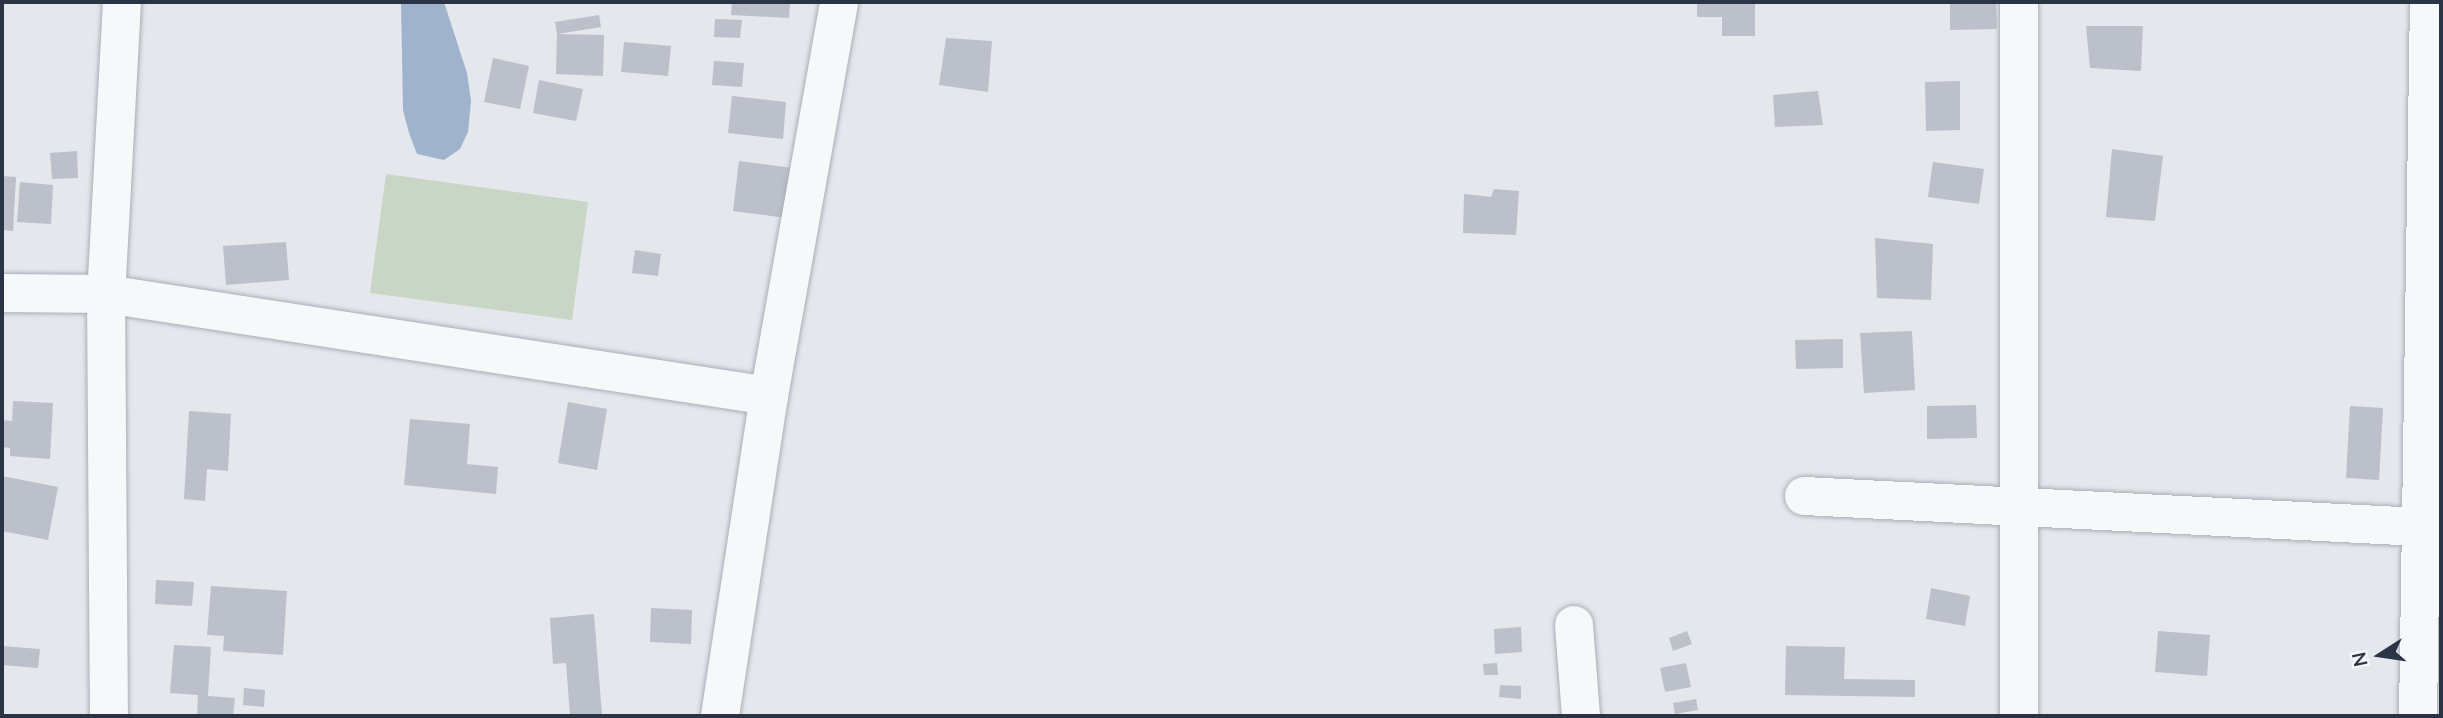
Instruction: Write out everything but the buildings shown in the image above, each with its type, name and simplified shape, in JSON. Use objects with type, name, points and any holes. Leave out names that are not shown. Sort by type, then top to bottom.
[{"type":"street","points":[[109,716],[106,294],[122,2]]},
{"type":"street","points":[[720,716],[769,396],[839,2]]},
{"type":"street","points":[[2019,2],[2022,505],[2019,716]]},
{"type":"street","points":[[2418,716],[2431,528],[2429,2]]},
{"type":"street","points":[[2,293],[106,294],[769,396]]},
{"type":"street","points":[[1804,496],[2022,505],[2431,528]]},
{"type":"street","points":[[1574,625],[1581,716]]},
{"type":"green space","points":[[386,174],[588,202],[572,320],[370,293]]},
{"type":"water","points":[[401,2],[444,2],[467,73],[471,101],[468,132],[460,149],[444,160],[417,154],[409,133],[403,110]]}]
